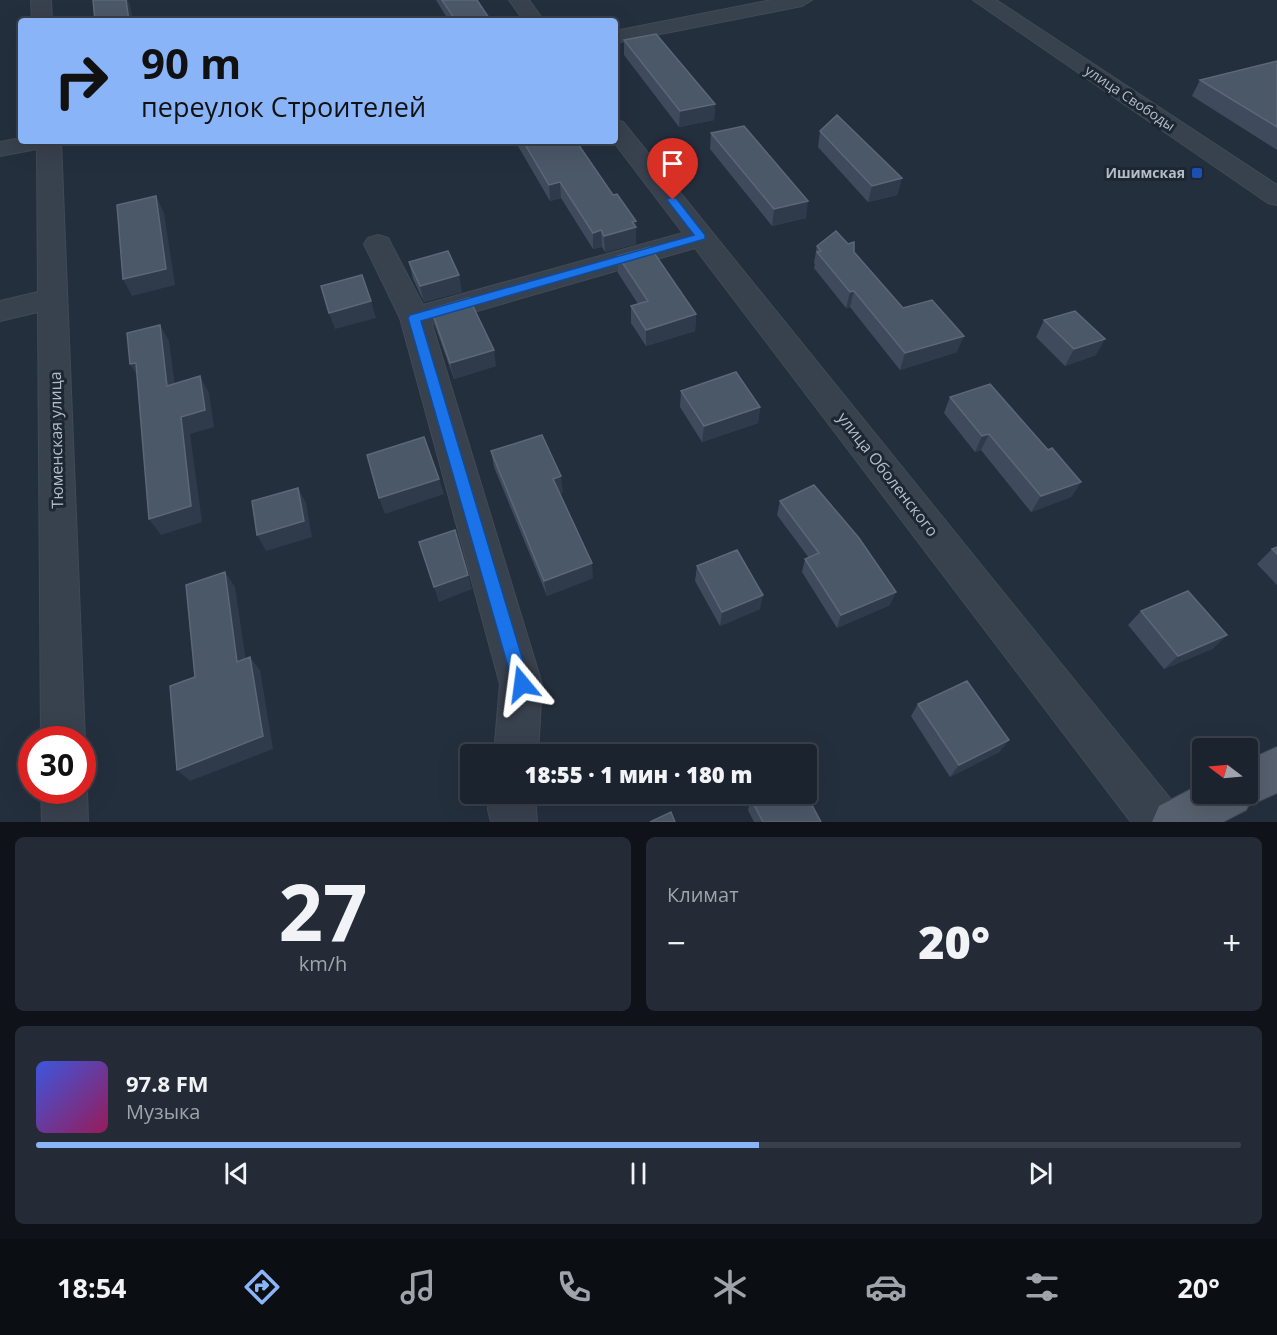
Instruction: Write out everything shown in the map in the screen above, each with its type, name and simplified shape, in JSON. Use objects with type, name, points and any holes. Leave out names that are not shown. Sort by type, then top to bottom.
[{"type":"main road","points":[[1258,779],[1277,769]]},
{"type":"main road","points":[[1175,822],[1210,804]]},
{"type":"street","points":[[41,0],[42,18]]},
{"type":"street","points":[[519,0],[532,18]]},
{"type":"street","points":[[618,35],[802,0]]},
{"type":"street","name":"улица Свободы","points":[[982,0],[1277,197]]},
{"type":"street","name":"улица Оболенского","points":[[618,131],[1160,822]]},
{"type":"street","points":[[0,149],[26,144]]},
{"type":"street","name":"Тюменская улица","points":[[49,144],[63,726]]},
{"type":"street","points":[[415,318],[701,237]]},
{"type":"street","points":[[378,244],[415,318],[522,684],[517,744]]},
{"type":"street","points":[[0,311],[53,299]]},
{"type":"street","points":[[64,804],[65,822]]},
{"type":"street","points":[[511,804],[514,822]]},
{"type":"building","points":[[93,0],[126,0],[129,18],[95,18]]},
{"type":"building","points":[[442,0],[477,0],[489,18],[454,18]]},
{"type":"building","points":[[656,34],[715,104],[680,111],[624,40]]},
{"type":"building","points":[[1277,61],[1277,127],[1200,80]]},
{"type":"building","points":[[837,115],[902,178],[872,186],[820,131]]},
{"type":"building","points":[[744,126],[808,201],[774,209],[711,133]]},
{"type":"building","points":[[525,144],[578,144],[613,195],[617,194],[636,221],[632,222],[636,227],[604,236],[601,230],[593,233],[560,182],[549,185]]},
{"type":"building","points":[[156,196],[166,269],[123,279],[117,205]]},
{"type":"building","points":[[836,231],[848,244],[854,242],[854,252],[903,308],[932,300],[964,336],[905,353],[854,291],[850,292],[817,252],[821,251],[817,246]]},
{"type":"building","points":[[650,247],[696,314],[646,330],[631,306],[648,301],[618,256]]},
{"type":"building","points":[[448,251],[459,275],[420,286],[409,262]]},
{"type":"building","points":[[362,275],[371,301],[329,313],[321,286]]},
{"type":"building","points":[[469,298],[494,350],[450,363],[431,309]]},
{"type":"building","points":[[1075,311],[1105,339],[1074,349],[1044,320]]},
{"type":"building","points":[[160,325],[167,386],[200,376],[205,410],[181,417],[191,506],[149,519],[136,363],[130,364],[127,333]]},
{"type":"building","points":[[736,372],[760,407],[704,426],[681,391]]},
{"type":"building","points":[[990,384],[1048,450],[1052,448],[1081,482],[1041,496],[989,434],[982,436],[950,397]]},
{"type":"building","points":[[542,435],[561,476],[553,479],[592,563],[544,581],[491,451]]},
{"type":"building","points":[[424,437],[439,479],[379,498],[367,455]]},
{"type":"building","points":[[814,485],[859,538],[896,592],[841,615],[805,559],[819,553],[780,501]]},
{"type":"building","points":[[298,488],[304,521],[257,535],[252,501]]},
{"type":"building","points":[[455,530],[468,575],[434,587],[419,542]]},
{"type":"building","points":[[737,550],[763,595],[722,612],[697,566]]},
{"type":"building","points":[[225,572],[237,662],[250,657],[263,736],[177,770],[170,686],[195,677],[186,585]]},
{"type":"building","points":[[1188,591],[1227,635],[1178,656],[1141,611]]},
{"type":"building","points":[[967,681],[1009,740],[959,765],[918,704]]},
{"type":"building","points":[[754,804],[811,804],[821,822],[763,822]]},
{"type":"building","points":[[671,812],[675,822],[650,822]]},
{"type":"place","name":"Ишимская","points":[[1197,173]]},
{"type":"route","points":[[522,684],[415,318],[701,237],[673,200]]}]
